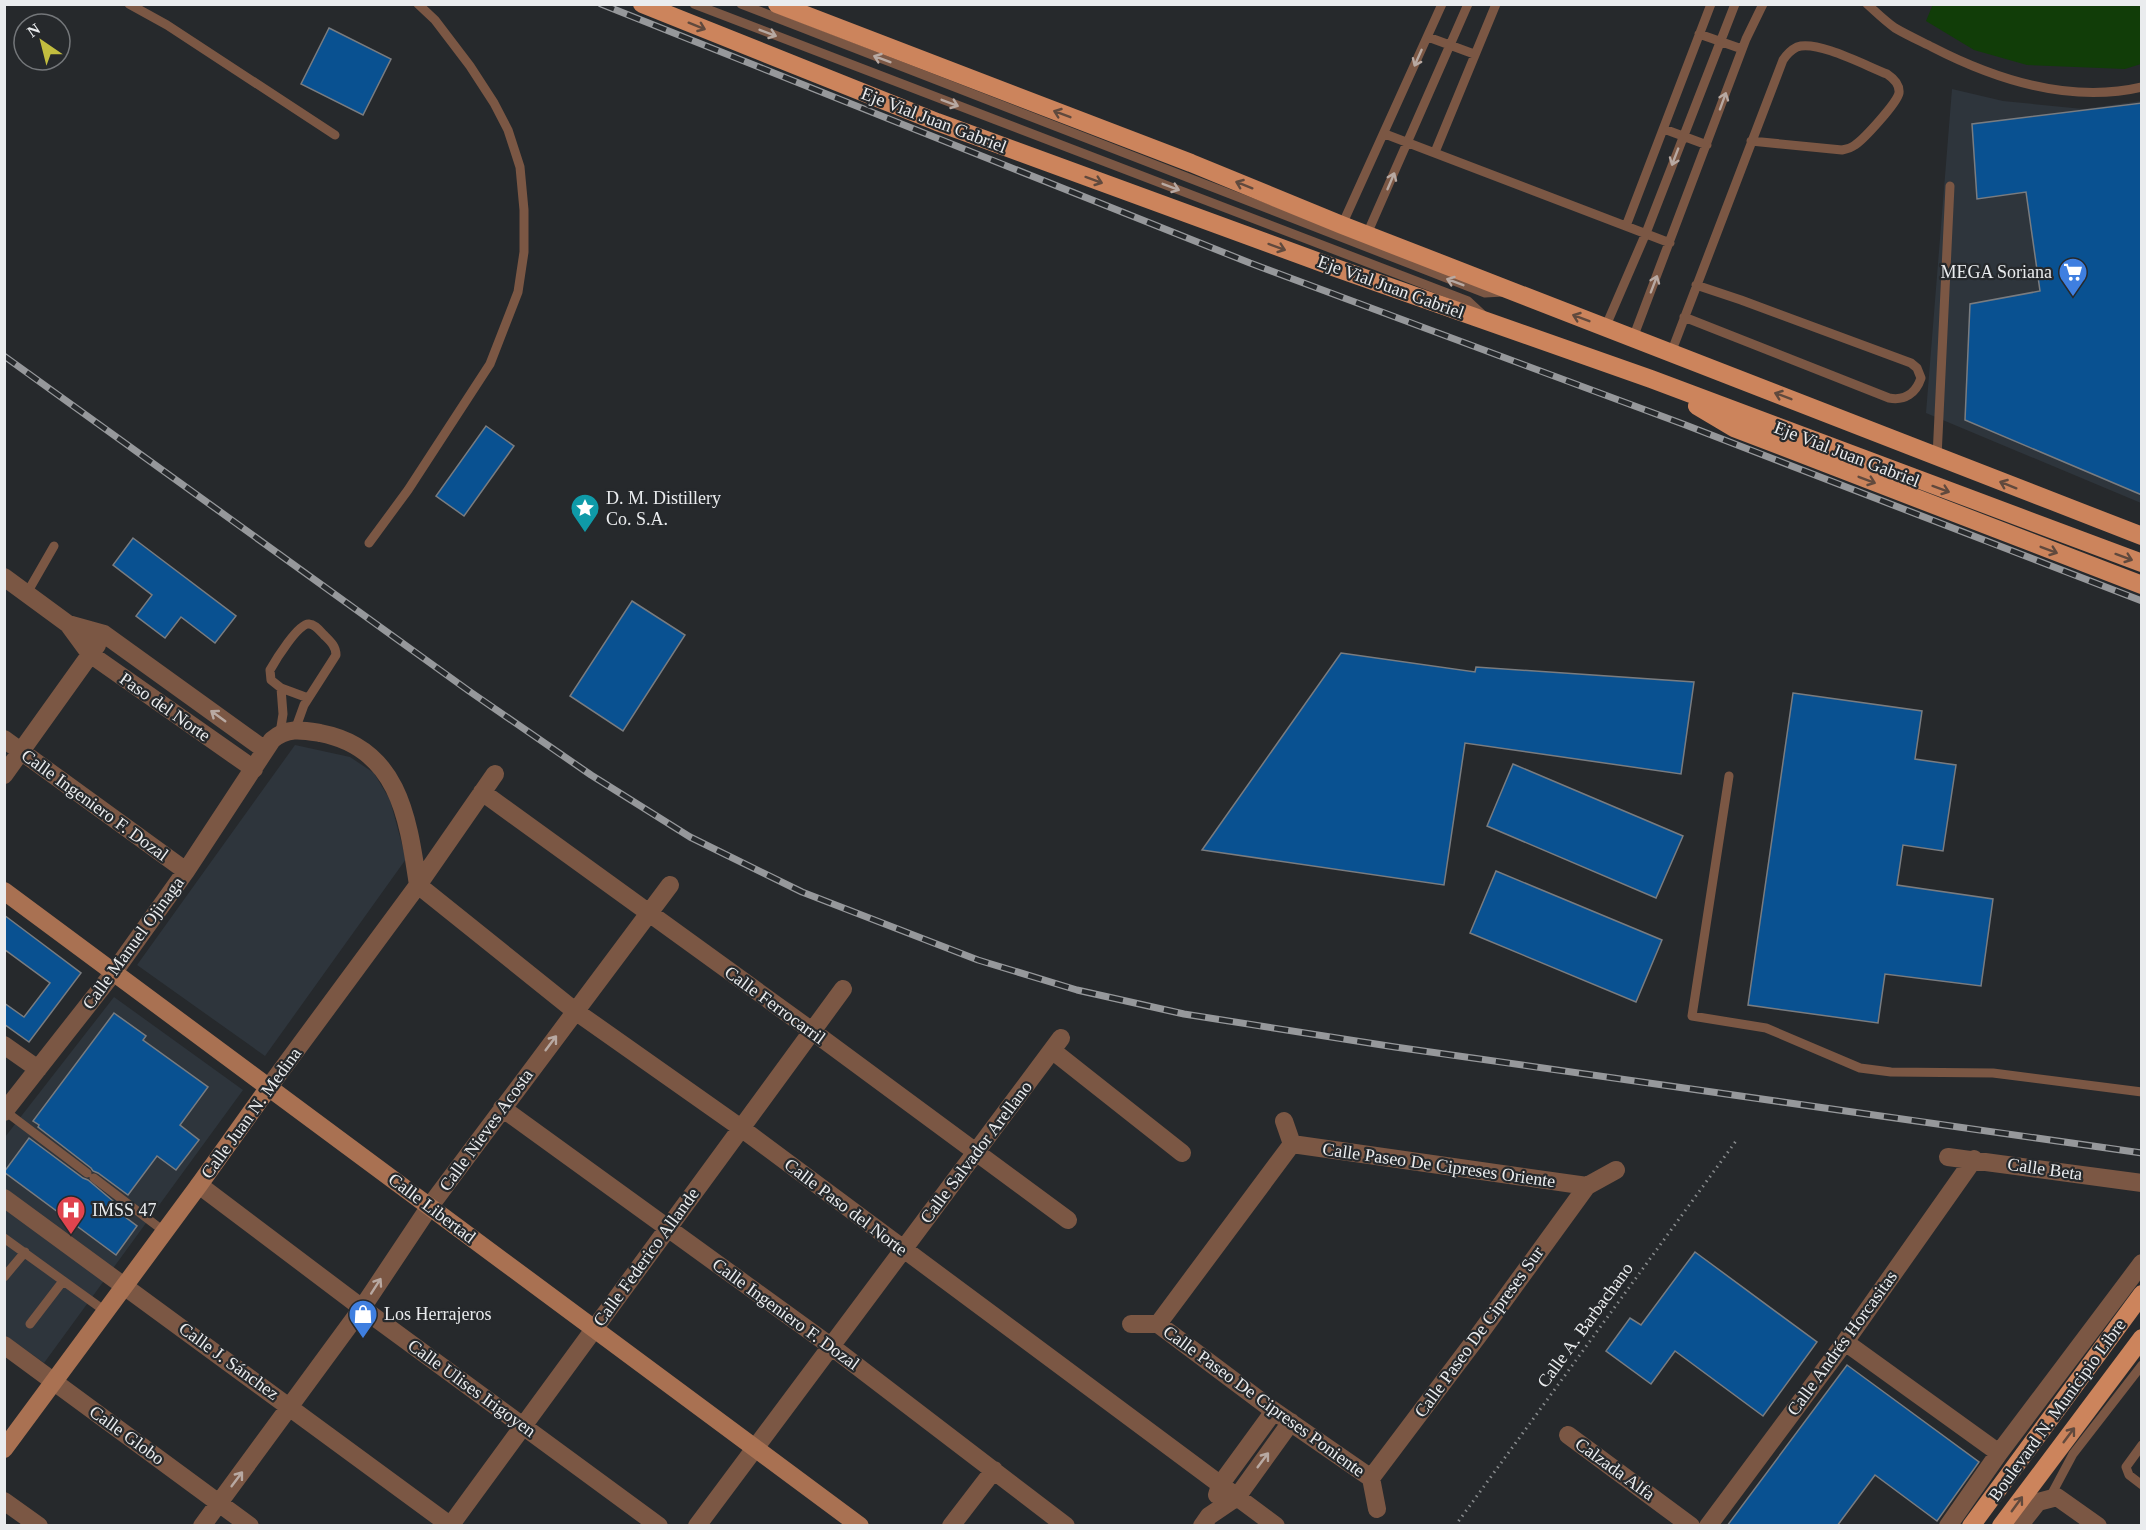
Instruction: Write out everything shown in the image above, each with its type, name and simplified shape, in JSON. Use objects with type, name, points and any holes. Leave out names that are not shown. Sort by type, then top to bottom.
[{"type":"main road","name":"Eje Vial Juan Gabriel","points":[[642,4],[937,122],[1651,379],[2142,563]]},
{"type":"main road","name":"Eje Vial Juan Gabriel","points":[[777,4],[2142,536]]},
{"type":"main road","points":[[1651,379],[1734,428],[2142,585]]},
{"type":"main road","name":"Boulevard N. Municipio Libre","points":[[1971,1526],[2142,1294]]},
{"type":"main road","name":"Boulevard N. Municipio Libre","points":[[2001,1526],[2142,1338]]},
{"type":"street","name":"Paso del Norte","points":[[4,577],[68,624],[90,654],[254,768]]},
{"type":"street","name":"Paso del Norte","points":[[68,624],[104,634],[265,750]]},
{"type":"street","points":[[4,775],[104,634]]},
{"type":"street","points":[[254,768],[265,750],[287,732],[339,738],[360,747],[374,758],[393,785],[406,819],[418,885]]},
{"type":"street","name":"Calle Ingeniero F. Dozal","points":[[4,739],[186,871]]},
{"type":"street","name":"Calle Manuel Ojinaga","points":[[5,1111],[114,972],[186,871],[254,768]]},
{"type":"street","name":"Calle Juan N. Medina","points":[[4,1449],[418,885],[495,774]]},
{"type":"street","name":"Calle Ferrocarril","points":[[482,792],[1068,1220]]},
{"type":"street","name":"Calle Paso del Norte","points":[[418,885],[575,1011],[741,1128],[1276,1526]]},
{"type":"street","name":"Calle Nieves Acosta","points":[[202,1526],[362,1308],[430,1206],[670,885]]},
{"type":"street","name":"Calle Libertad","points":[[4,891],[860,1526]]},
{"type":"street","name":"Calle Federico Allande","points":[[451,1525],[843,989]]},
{"type":"street","name":"Calle Salvador Arellano","points":[[697,1526],[1057,1044],[1182,1153]]},
{"type":"street","points":[[4,1045],[38,1069]]},
{"type":"street","name":"Calle Ingeniero F. Dozal","points":[[502,1108],[832,1347],[1066,1526]]},
{"type":"street","points":[[1131,1324],[1158,1324],[1292,1144],[1284,1121]]},
{"type":"street","name":"Calle Paseo De Cipreses Oriente","points":[[1292,1144],[1587,1186]]},
{"type":"street","name":"Calle Beta","points":[[1948,1157],[2142,1182]]},
{"type":"street","name":"Calle Andrés Horcasitas","points":[[1708,1526],[1845,1342],[1974,1159]]},
{"type":"street","points":[[1587,1186],[1616,1170]]},
{"type":"street","name":"Calle Ulises Irigoyen","points":[[199,1185],[659,1526]]},
{"type":"street","name":"Calle Paseo De Cipreses Sur","points":[[1371,1478],[1587,1186]]},
{"type":"street","name":"Calle J. Sánchez","points":[[4,1198],[451,1525]]},
{"type":"street","points":[[1948,1526],[2142,1263]]},
{"type":"street","name":"Calle Paseo De Cipreses Poniente","points":[[1158,1324],[1274,1411],[1371,1478]]},
{"type":"street","points":[[1845,1342],[1999,1454]]},
{"type":"street","name":"Calle Globo","points":[[4,1345],[250,1526]]},
{"type":"street","points":[[1206,1521],[1220,1485],[1274,1411]]},
{"type":"street","points":[[1206,1521],[1237,1497],[1291,1422]]},
{"type":"street","name":"Calzada Alfa","points":[[1568,1435],[1691,1526]]},
{"type":"street","points":[[951,1526],[994,1470]]},
{"type":"street","points":[[1371,1478],[1377,1509]]},
{"type":"street","points":[[2019,1526],[2032,1507],[2050,1497],[2057,1497],[2067,1502],[2098,1526]]},
{"type":"street","points":[[4,1501],[39,1526]]},
{"type":"lane","points":[[129,4],[167,25],[335,135]]},
{"type":"lane","points":[[369,543],[408,490],[490,364],[518,292],[524,252],[524,210],[520,167],[508,130],[494,103],[464,58],[435,20],[418,4]]},
{"type":"lane","points":[[694,4],[1468,301],[1491,323]]},
{"type":"lane","points":[[741,4],[1485,294],[1511,291]]},
{"type":"lane","points":[[1342,225],[1442,4]]},
{"type":"lane","points":[[1367,234],[1468,4]]},
{"type":"lane","points":[[1435,152],[1496,4]]},
{"type":"lane","points":[[1626,226],[1711,4]]},
{"type":"lane","points":[[1605,328],[1646,233],[1735,4]]},
{"type":"lane","points":[[1633,338],[1743,49],[1763,4]]},
{"type":"lane","points":[[1867,4],[1896,28],[1955,59],[2000,78],[2094,94],[2142,87]]},
{"type":"lane","points":[[1699,33],[1743,49]]},
{"type":"lane","points":[[1428,37],[1474,54]]},
{"type":"lane","points":[[1671,353],[1751,141],[1783,60],[1789,52],[1797,48],[1821,48],[1887,74],[1898,86],[1898,97],[1877,124],[1851,148],[1842,150],[1751,141]]},
{"type":"lane","points":[[1664,129],[1707,145]]},
{"type":"lane","points":[[1385,134],[1670,243]]},
{"type":"lane","points":[[1937,457],[1950,186]]},
{"type":"lane","points":[[1684,317],[1889,398],[1909,396],[1917,389],[1921,378],[1917,368],[1911,363],[1696,285]]},
{"type":"lane","points":[[27,594],[54,546]]},
{"type":"lane","points":[[287,732],[336,655],[333,645],[313,624],[308,623],[300,627],[270,670],[271,680],[281,688],[308,698]]},
{"type":"lane","points":[[281,688],[287,732]]},
{"type":"lane","points":[[1729,776],[1692,1016],[1766,1028],[1860,1068],[1891,1072],[1993,1073],[2142,1092]]},
{"type":"lane","points":[[5,1111],[165,1232]]},
{"type":"lane","points":[[4,1238],[105,1311]]},
{"type":"lane","points":[[4,1277],[25,1252]]},
{"type":"lane","points":[[30,1324],[63,1281]]},
{"type":"lane","points":[[2050,1497],[2073,1454],[2142,1365]]},
{"type":"lane","points":[[2142,1445],[2126,1467],[2129,1474],[2142,1485]]},
{"type":"path","name":"Calle A. Barbachano","points":[[1455,1526],[1736,1141]]},
{"type":"shaded area","name":"MEGA Soriana","points":[[1952,89],[2003,101],[2083,109],[2141,101],[2141,503],[1926,413]]},
{"type":"shaded area","points":[[295,745],[350,757],[374,773],[390,800],[406,859],[265,1056],[137,965]]},
{"type":"shaded area","name":"IMSS 47","points":[[114,997],[243,1090],[44,1363],[5,1335],[5,1137]]},
{"type":"green space","points":[[1933,4],[2141,5],[2141,64],[2125,69],[2027,65],[1974,50],[1926,21]]},
{"type":"building","points":[[329,28],[391,59],[363,115],[301,84]]},
{"type":"building","name":"MEGA Soriana","points":[[2142,103],[2142,495],[1965,420],[1970,304],[2040,291],[2026,192],[1977,199],[1972,124]]},
{"type":"building","points":[[486,426],[514,446],[464,516],[436,496]]},
{"type":"building","points":[[133,538],[236,616],[215,643],[181,617],[165,638],[136,616],[152,595],[113,565]]},
{"type":"building","points":[[632,601],[685,635],[623,731],[570,696]]},
{"type":"building","points":[[1341,653],[1475,672],[1476,667],[1694,682],[1681,774],[1465,743],[1444,885],[1202,850]]},
{"type":"building","points":[[1793,693],[1922,711],[1915,759],[1956,765],[1943,851],[1903,845],[1897,885],[1993,899],[1981,986],[1885,974],[1878,1023],[1748,1005]]},
{"type":"building","points":[[1513,764],[1683,836],[1656,898],[1487,826]]},
{"type":"building","points":[[1496,871],[1662,940],[1636,1002],[1470,933]]},
{"type":"building","points":[[4,915],[81,973],[29,1042],[4,1024],[4,1003],[24,1017],[50,983],[4,949]]},
{"type":"building","points":[[114,1013],[146,1036],[143,1040],[208,1087],[180,1125],[199,1140],[176,1170],[157,1156],[128,1195],[93,1171],[33,1121]]},
{"type":"building","points":[[29,1138],[88,1180],[119,1206],[116,1210],[137,1226],[116,1255],[4,1172]]},
{"type":"building","points":[[1695,1252],[1817,1342],[1763,1416],[1675,1351],[1651,1384],[1606,1351],[1630,1318],[1641,1325]]},
{"type":"building","points":[[1847,1365],[1979,1462],[1937,1521],[1875,1475],[1837,1526],[1727,1526]]},
{"type":"railway","points":[[601,4],[1250,263],[1683,424],[2142,601]]},
{"type":"railway","points":[[4,356],[469,691],[591,775],[690,837],[802,892],[978,960],[1077,990],[1184,1014],[1395,1047],[2142,1153]]},
{"type":"place","name":"MEGA Soriana","points":[[2073,298]]},
{"type":"place","name":"D. M. Distillery Co. S.A.","points":[[585,534]]},
{"type":"place","name":"IMSS 47","points":[[71,1236]]},
{"type":"place","name":"Los Herrajeros","points":[[363,1340]]}]
